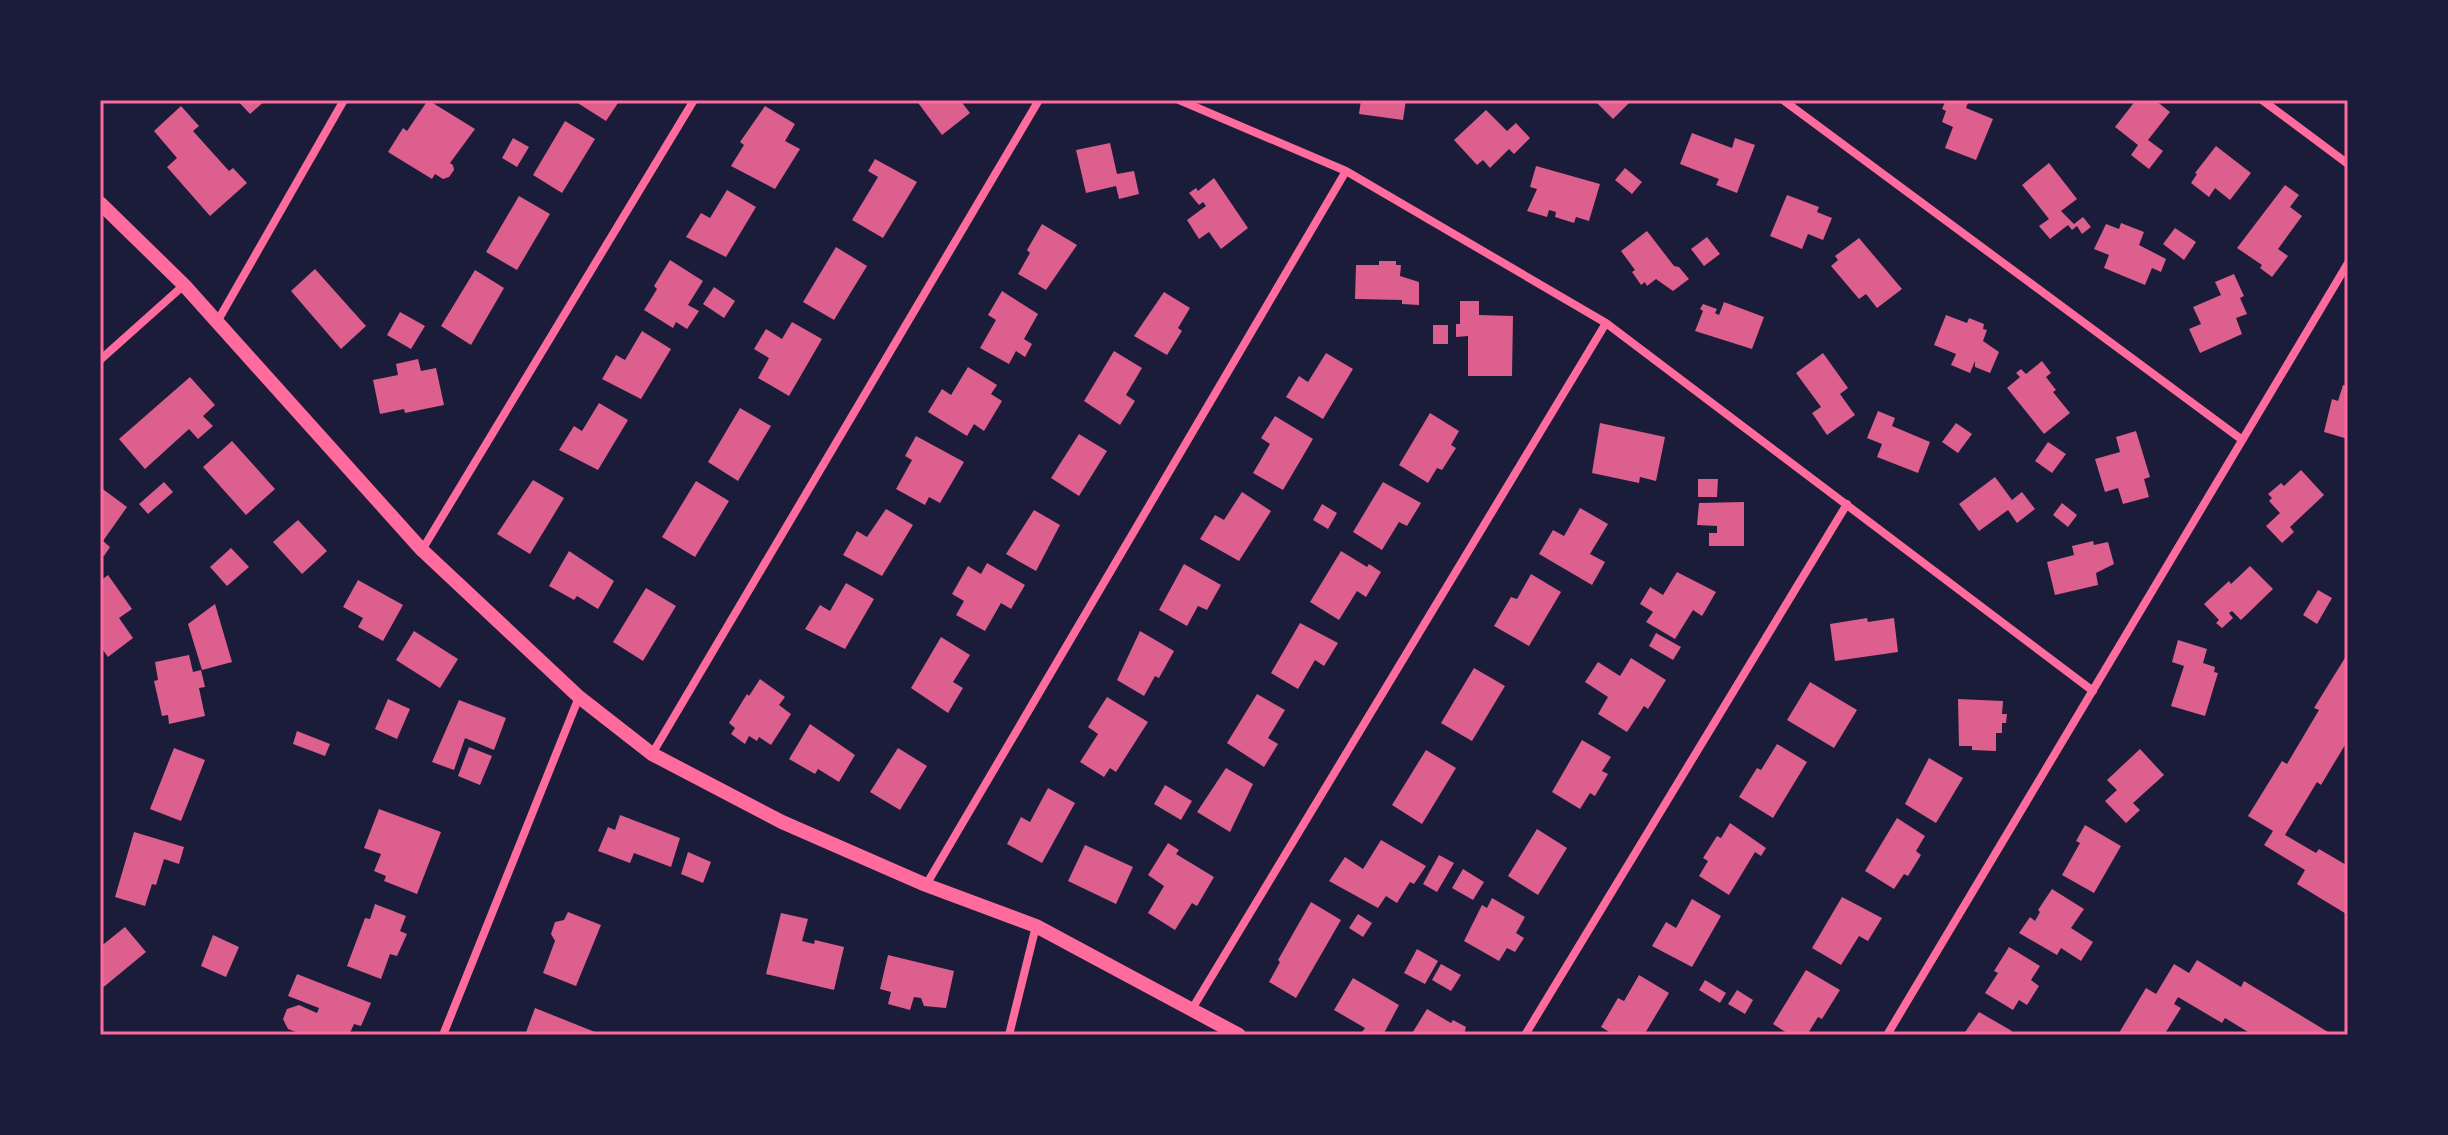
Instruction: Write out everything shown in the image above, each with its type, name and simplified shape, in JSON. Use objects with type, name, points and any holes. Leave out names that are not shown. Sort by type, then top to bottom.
[{"type":"street","points":[[217,322],[344,100]]},
{"type":"street","points":[[422,550],[694,100]]},
{"type":"street","points":[[652,754],[1039,100]]},
{"type":"street","points":[[1181,100],[1346,171],[1606,323],[2093,691]]},
{"type":"street","points":[[1783,100],[2241,439]]},
{"type":"street","points":[[2262,100],[2348,164]]},
{"type":"street","points":[[926,885],[1346,171]]},
{"type":"street","points":[[100,203],[184,285],[422,550],[579,697],[652,754],[782,822],[926,885],[1036,926],[1239,1035]]},
{"type":"street","points":[[1887,1035],[2348,263]]},
{"type":"street","points":[[100,360],[184,285]]},
{"type":"street","points":[[1192,1009],[1606,323]]},
{"type":"street","points":[[1525,1035],[1847,504]]},
{"type":"street","points":[[443,1035],[579,697]]},
{"type":"street","points":[[1009,1035],[1036,926]]},
{"type":"building","points":[[237,100],[266,100],[250,114]]},
{"type":"building","points":[[428,100],[475,129],[450,163],[454,170],[443,179],[435,174],[432,179],[388,152],[403,128],[407,131]]},
{"type":"building","points":[[620,100],[606,121],[576,102]]},
{"type":"building","points":[[916,100],[960,100],[970,113],[942,135]]},
{"type":"building","points":[[1361,100],[1406,100],[1403,120],[1359,114]]},
{"type":"building","points":[[1594,100],[1632,100],[1613,119]]},
{"type":"building","points":[[1946,100],[1969,100],[1966,108],[1993,119],[1976,160],[1945,148],[1953,127],[1942,122]]},
{"type":"building","points":[[2136,100],[2155,100],[2170,112],[2148,140],[2163,151],[2149,169],[2131,155],[2138,145],[2115,127]]},
{"type":"building","points":[[181,106],[199,126],[193,131],[229,171],[233,168],[247,183],[210,216],[167,167],[177,158],[154,131]]},
{"type":"building","points":[[765,106],[795,124],[785,141],[800,149],[775,189],[731,166],[744,145],[740,142]]},
{"type":"building","points":[[1486,110],[1507,131],[1516,123],[1530,138],[1514,154],[1509,149],[1490,168],[1483,160],[1477,165],[1454,140]]},
{"type":"building","points":[[565,121],[595,139],[562,193],[533,175]]},
{"type":"building","points":[[1692,133],[1732,148],[1735,138],[1755,145],[1737,193],[1716,185],[1719,179],[1680,164]]},
{"type":"building","points":[[513,138],[529,147],[517,167],[502,158]]},
{"type":"building","points":[[1110,143],[1117,174],[1134,171],[1139,194],[1119,199],[1116,186],[1086,193],[1076,150]]},
{"type":"building","points":[[2216,146],[2251,173],[2230,200],[2215,188],[2209,197],[2191,183]]},
{"type":"building","points":[[875,159],[917,182],[883,238],[852,220],[878,177],[868,171]]},
{"type":"building","points":[[2049,163],[2077,199],[2061,211],[2074,224],[2083,217],[2091,227],[2082,234],[2077,226],[2072,230],[2068,225],[2050,239],[2039,226],[2049,219],[2022,185]]},
{"type":"building","points":[[1536,166],[1600,184],[1589,221],[1576,217],[1574,223],[1555,217],[1556,212],[1549,210],[1547,217],[1527,211],[1537,189],[1530,187]]},
{"type":"building","points":[[1625,168],[1642,182],[1632,194],[1615,180]]},
{"type":"building","points":[[1214,178],[1248,228],[1221,249],[1209,232],[1199,239],[1187,220],[1206,206],[1203,202],[1199,205],[1189,193],[1196,188],[1198,191]]},
{"type":"building","points":[[2285,185],[2299,195],[2290,207],[2302,216],[2278,249],[2288,256],[2272,277],[2260,268],[2262,265],[2237,248]]},
{"type":"building","points":[[727,190],[756,207],[726,257],[686,237],[701,213],[710,218]]},
{"type":"building","points":[[1787,195],[1819,207],[1817,212],[1832,218],[1823,240],[1808,234],[1802,249],[1770,236]]},
{"type":"building","points":[[519,196],[550,214],[517,270],[486,252]]},
{"type":"building","points":[[2121,223],[2144,232],[2139,245],[2166,259],[2161,272],[2152,268],[2145,285],[2104,268],[2109,255],[2094,249],[2106,224],[2119,229]]},
{"type":"building","points":[[1042,224],[1077,245],[1046,290],[1018,274]]},
{"type":"building","points":[[2175,228],[2196,242],[2184,260],[2163,244]]},
{"type":"building","points":[[1647,231],[1674,266],[1679,267],[1689,279],[1673,291],[1656,279],[1647,286],[1645,282],[1641,285],[1632,272],[1635,270],[1621,251]]},
{"type":"building","points":[[1707,237],[1720,254],[1704,266],[1691,249]]},
{"type":"building","points":[[1859,238],[1902,289],[1877,308],[1866,294],[1859,299],[1831,266],[1838,260],[1835,256]]},
{"type":"building","points":[[836,247],[867,266],[834,320],[803,302]]},
{"type":"building","points":[[670,260],[703,281],[688,305],[699,311],[687,329],[676,322],[673,328],[644,310]]},
{"type":"building","points":[[1379,261],[1396,261],[1396,265],[1401,265],[1400,276],[1419,282],[1419,305],[1402,304],[1402,300],[1355,299],[1356,265],[1379,265]]},
{"type":"building","points":[[315,269],[366,326],[341,349],[291,291]]},
{"type":"building","points":[[475,270],[504,288],[471,345],[441,326]]},
{"type":"building","points":[[2234,274],[2244,296],[2240,298],[2247,314],[2236,318],[2242,334],[2200,353],[2189,329],[2201,324],[2193,307],[2221,295],[2215,282]]},
{"type":"building","points":[[714,287],[735,301],[724,318],[703,304]]},
{"type":"building","points":[[1002,291],[1038,314],[1024,339],[1032,344],[1025,357],[1016,351],[1009,364],[980,348],[996,320],[988,315]]},
{"type":"building","points":[[1164,292],[1190,308],[1178,328],[1182,331],[1167,355],[1134,336]]},
{"type":"building","points":[[1460,301],[1479,301],[1479,315],[1513,316],[1512,376],[1468,376],[1468,336],[1456,337],[1456,324],[1460,324]]},
{"type":"building","points":[[1724,302],[1764,317],[1752,349],[1695,331],[1703,304],[1717,309],[1715,313],[1719,315]]},
{"type":"building","points":[[400,312],[425,326],[411,349],[387,335]]},
{"type":"building","points":[[1946,315],[1967,323],[1969,318],[1984,324],[1983,329],[1987,330],[1983,341],[1999,352],[1990,373],[1975,367],[1975,361],[1970,373],[1951,365],[1956,354],[1934,345]]},
{"type":"building","points":[[792,322],[822,339],[789,396],[758,378],[769,358],[754,349],[766,329],[782,339]]},
{"type":"building","points":[[1433,325],[1448,325],[1448,344],[1433,344]]},
{"type":"building","points":[[642,331],[671,349],[641,399],[602,379],[616,355],[625,360]]},
{"type":"building","points":[[1114,351],[1142,368],[1126,395],[1135,401],[1120,425],[1084,401]]},
{"type":"building","points":[[1326,353],[1353,369],[1323,419],[1286,397],[1299,376],[1308,382]]},
{"type":"building","points":[[1823,353],[1848,388],[1840,394],[1855,415],[1827,435],[1812,413],[1821,407],[1796,373]]},
{"type":"building","points":[[418,359],[421,371],[436,368],[444,405],[405,413],[404,409],[380,414],[373,380],[398,375],[396,364]]},
{"type":"building","points":[[2042,361],[2051,373],[2046,377],[2056,390],[2053,392],[2070,413],[2044,434],[2007,388],[2020,377],[2016,373],[2021,369],[2026,374]]},
{"type":"building","points":[[968,367],[997,385],[991,394],[1002,401],[984,431],[974,424],[967,436],[928,412],[942,389],[951,395]]},
{"type":"building","points":[[190,377],[215,405],[203,416],[213,426],[198,439],[189,429],[145,469],[119,439]]},
{"type":"building","points":[[2343,385],[2348,386],[2348,439],[2324,432],[2332,399],[2338,401]]},
{"type":"building","points":[[599,403],[628,420],[598,470],[559,450],[574,426],[582,431]]},
{"type":"building","points":[[740,408],[771,426],[738,481],[708,462]]},
{"type":"building","points":[[1878,411],[1895,418],[1892,426],[1930,442],[1918,473],[1877,457],[1882,444],[1867,438]]},
{"type":"building","points":[[1430,413],[1459,431],[1451,445],[1456,448],[1442,470],[1437,468],[1428,483],[1399,465]]},
{"type":"building","points":[[1275,416],[1313,439],[1283,490],[1253,473],[1270,444],[1261,438]]},
{"type":"building","points":[[1600,423],[1665,437],[1656,481],[1640,477],[1639,483],[1592,473]]},
{"type":"building","points":[[1956,423],[1972,434],[1958,453],[1942,442]]},
{"type":"building","points":[[2136,431],[2150,477],[2144,479],[2149,497],[2123,504],[2118,488],[2105,492],[2095,459],[2120,452],[2116,437]]},
{"type":"building","points":[[1079,434],[1107,451],[1079,496],[1051,478]]},
{"type":"building","points":[[916,436],[964,462],[940,503],[929,497],[925,505],[896,489],[912,460],[905,456]]},
{"type":"building","points":[[232,441],[275,489],[246,515],[203,467]]},
{"type":"building","points":[[2048,442],[2066,454],[2052,473],[2035,461]]},
{"type":"building","points":[[2301,470],[2324,495],[2290,527],[2294,532],[2282,543],[2266,526],[2280,513],[2269,501],[2272,498],[2268,494],[2281,483],[2284,486]]},
{"type":"building","points":[[1995,477],[2012,500],[2022,492],[2035,509],[2017,523],[2008,510],[1979,531],[1959,504]]},
{"type":"building","points":[[1698,479],[1718,479],[1717,497],[1698,497]]},
{"type":"building","points":[[533,480],[564,498],[530,554],[497,534]]},
{"type":"building","points":[[696,481],[729,501],[695,557],[662,537]]},
{"type":"building","points":[[164,482],[173,492],[148,514],[139,504]]},
{"type":"building","points":[[1383,482],[1421,503],[1407,526],[1399,522],[1382,550],[1353,532]]},
{"type":"building","points":[[100,487],[127,507],[103,541],[110,547],[104,556],[100,552]]},
{"type":"building","points":[[1242,492],[1271,511],[1239,561],[1200,539],[1215,515],[1224,520]]},
{"type":"building","points":[[1744,502],[1744,546],[1709,546],[1709,533],[1717,533],[1717,526],[1697,525],[1699,503]]},
{"type":"building","points":[[2062,503],[2077,515],[2068,527],[2053,515]]},
{"type":"building","points":[[1322,504],[1337,513],[1328,529],[1313,520]]},
{"type":"building","points":[[1580,508],[1608,524],[1590,554],[1605,562],[1592,585],[1539,554],[1553,530],[1564,536]]},
{"type":"building","points":[[886,509],[913,525],[882,576],[843,555],[857,531],[867,537]]},
{"type":"building","points":[[1034,510],[1060,525],[1036,571],[1006,554]]},
{"type":"building","points":[[298,520],[327,551],[302,574],[273,542]]},
{"type":"building","points":[[2093,541],[2094,545],[2108,542],[2114,564],[2096,573],[2098,585],[2055,595],[2047,562],[2074,555],[2072,546]]},
{"type":"building","points":[[231,548],[249,567],[227,586],[210,567]]},
{"type":"building","points":[[569,551],[614,581],[598,609],[577,596],[574,600],[549,586]]},
{"type":"building","points":[[1341,551],[1381,572],[1366,597],[1357,591],[1339,620],[1310,602]]},
{"type":"building","points":[[987,563],[1025,585],[1011,609],[1001,603],[985,631],[956,615],[964,601],[952,594],[968,566],[981,574]]},
{"type":"building","points":[[1184,564],[1221,585],[1207,610],[1198,606],[1187,626],[1159,610]]},
{"type":"building","points":[[2250,566],[2273,589],[2241,620],[2232,611],[2229,613],[2233,618],[2222,628],[2204,604]]},
{"type":"building","points":[[1677,572],[1716,592],[1702,616],[1693,610],[1675,639],[1646,622],[1653,612],[1640,604],[1650,587],[1663,595]]},
{"type":"building","points":[[1531,574],[1561,592],[1529,646],[1494,626],[1511,597],[1517,599]]},
{"type":"building","points":[[108,575],[132,609],[119,618],[133,638],[108,657],[100,646],[100,581]]},
{"type":"building","points":[[358,580],[403,605],[383,641],[358,627],[363,618],[343,607]]},
{"type":"building","points":[[846,583],[874,599],[845,649],[805,629],[820,605],[830,611]]},
{"type":"building","points":[[646,588],[676,606],[643,661],[613,642]]},
{"type":"building","points":[[2318,590],[2332,598],[2317,624],[2303,615]]},
{"type":"building","points":[[215,604],[232,662],[202,670],[188,624]]},
{"type":"building","points":[[1867,618],[1868,622],[1894,618],[1898,652],[1835,661],[1830,624]]},
{"type":"building","points":[[1300,623],[1338,643],[1324,666],[1315,660],[1298,689],[1271,673]]},
{"type":"building","points":[[414,631],[458,659],[440,688],[396,660]]},
{"type":"building","points":[[1140,631],[1174,651],[1159,678],[1155,676],[1144,696],[1117,680]]},
{"type":"building","points":[[1656,633],[1681,647],[1673,660],[1649,646]]},
{"type":"building","points":[[941,637],[970,655],[953,682],[963,688],[948,713],[911,688]]},
{"type":"building","points":[[2178,640],[2207,649],[2203,663],[2215,667],[2214,672],[2218,673],[2205,716],[2171,706],[2184,666],[2172,662]]},
{"type":"building","points":[[2348,653],[2348,740],[2321,785],[2317,782],[2285,835],[2316,853],[2319,849],[2348,866],[2348,915],[2297,884],[2305,870],[2264,845],[2273,831],[2248,816],[2282,761],[2287,764],[2319,710],[2314,708]]},
{"type":"building","points":[[189,655],[193,672],[201,670],[205,687],[199,688],[205,716],[169,724],[168,715],[162,716],[154,681],[158,680],[155,662]]},
{"type":"building","points":[[1631,658],[1666,680],[1648,709],[1644,706],[1627,732],[1598,714],[1608,697],[1585,682],[1598,662],[1620,676]]},
{"type":"building","points":[[1474,668],[1505,686],[1472,741],[1441,723]]},
{"type":"building","points":[[760,679],[785,697],[779,705],[791,714],[771,745],[759,737],[757,741],[749,736],[745,744],[731,734],[735,728],[729,723]]},
{"type":"building","points":[[1810,682],[1857,710],[1834,748],[1787,720]]},
{"type":"building","points":[[1257,694],[1285,710],[1268,738],[1278,744],[1264,767],[1227,743]]},
{"type":"building","points":[[1107,697],[1148,722],[1116,772],[1110,768],[1104,777],[1080,762],[1098,734],[1088,727]]},
{"type":"building","points":[[388,699],[410,709],[397,739],[375,729]]},
{"type":"building","points":[[1958,699],[2003,701],[2002,714],[2007,714],[2006,723],[2002,723],[2002,733],[1996,733],[1996,751],[1959,746]]},
{"type":"building","points":[[459,700],[506,718],[494,750],[465,738],[454,770],[432,762]]},
{"type":"building","points":[[810,724],[855,755],[839,782],[818,769],[815,774],[789,759]]},
{"type":"building","points":[[297,731],[330,744],[325,756],[293,744]]},
{"type":"building","points":[[1582,740],[1611,757],[1602,771],[1608,774],[1595,796],[1590,793],[1580,809],[1552,792]]},
{"type":"building","points":[[1777,744],[1807,762],[1773,818],[1739,797]]},
{"type":"building","points":[[469,747],[492,756],[480,785],[458,776]]},
{"type":"building","points":[[174,748],[205,760],[181,821],[150,809]]},
{"type":"building","points":[[898,748],[927,766],[900,810],[870,792]]},
{"type":"building","points":[[2140,749],[2164,775],[2133,803],[2140,810],[2126,823],[2105,801],[2117,790],[2107,780]]},
{"type":"building","points":[[1426,750],[1456,768],[1422,824],[1392,805]]},
{"type":"building","points":[[1929,758],[1963,778],[1936,823],[1905,804]]},
{"type":"building","points":[[1226,768],[1253,784],[1230,832],[1197,812]]},
{"type":"building","points":[[1165,785],[1192,801],[1181,820],[1154,804]]},
{"type":"building","points":[[1048,788],[1075,803],[1042,863],[1007,844],[1021,817],[1030,822]]},
{"type":"building","points":[[379,809],[441,832],[417,894],[384,881],[386,876],[374,871],[381,854],[364,848]]},
{"type":"building","points":[[620,815],[680,838],[671,867],[634,853],[630,863],[598,851],[608,827],[615,830]]},
{"type":"building","points":[[1897,818],[1925,836],[1916,851],[1921,855],[1908,876],[1904,874],[1894,889],[1865,871]]},
{"type":"building","points":[[1730,823],[1766,848],[1761,856],[1755,852],[1729,895],[1699,876],[1708,861],[1703,858]]},
{"type":"building","points":[[2085,825],[2121,846],[2094,893],[2062,875],[2080,843],[2076,841]]},
{"type":"building","points":[[1537,829],[1567,848],[1538,895],[1508,876]]},
{"type":"building","points":[[134,832],[184,847],[179,864],[164,859],[145,906],[115,897]]},
{"type":"building","points":[[1381,840],[1426,866],[1414,884],[1410,882],[1397,903],[1386,896],[1378,908],[1329,881],[1345,857],[1363,869]]},
{"type":"building","points":[[1168,843],[1179,850],[1176,854],[1214,877],[1197,906],[1192,903],[1175,930],[1148,913],[1164,886],[1148,875]]},
{"type":"building","points":[[1085,845],[1133,867],[1116,904],[1068,881]]},
{"type":"building","points":[[688,852],[711,862],[703,883],[681,874]]},
{"type":"building","points":[[1439,855],[1454,863],[1437,892],[1423,884]]},
{"type":"building","points":[[1463,869],[1484,882],[1473,900],[1452,888]]},
{"type":"building","points":[[2052,889],[2084,909],[2071,928],[2093,942],[2081,961],[2061,948],[2057,955],[2019,933],[2030,917],[2035,921],[2040,912],[2038,910]]},
{"type":"building","points":[[1842,897],[1882,918],[1868,941],[1859,936],[1841,965],[1812,948]]},
{"type":"building","points":[[1492,898],[1525,917],[1516,933],[1524,938],[1515,952],[1507,948],[1499,961],[1464,941],[1482,905],[1487,908]]},
{"type":"building","points":[[1692,899],[1721,916],[1692,967],[1652,946],[1666,922],[1676,928]]},
{"type":"building","points":[[1311,902],[1341,920],[1296,998],[1269,982]]},
{"type":"building","points":[[375,904],[406,916],[400,931],[407,934],[397,956],[390,954],[381,979],[347,966],[365,918],[370,919]]},
{"type":"building","points":[[568,912],[601,925],[576,986],[543,973],[555,941],[551,934],[555,922],[564,920]]},
{"type":"building","points":[[781,913],[808,919],[802,941],[814,944],[815,940],[844,947],[834,990],[766,974]]},
{"type":"building","points":[[1358,914],[1372,923],[1363,937],[1349,928]]},
{"type":"building","points":[[125,927],[146,952],[100,990],[100,947]]},
{"type":"building","points":[[213,935],[239,947],[226,977],[201,966]]},
{"type":"building","points":[[2009,947],[2040,966],[2031,980],[2039,986],[2027,1005],[2019,1000],[2013,1010],[1985,993]]},
{"type":"building","points":[[1417,949],[1438,961],[1425,984],[1404,973]]},
{"type":"building","points":[[888,955],[954,971],[946,1008],[924,1006],[921,998],[914,997],[910,1010],[888,1004],[891,992],[880,989]]},
{"type":"building","points":[[2197,960],[2241,987],[2244,981],[2333,1035],[2253,1035],[2225,1018],[2222,1023],[2178,997],[2174,1004],[2181,1008],[2164,1035],[2119,1033],[2146,988],[2156,994],[2174,964],[2189,973]]},
{"type":"building","points":[[1441,964],[1461,975],[1451,991],[1432,980]]},
{"type":"building","points":[[1806,970],[1840,990],[1822,1019],[1818,1017],[1807,1035],[1790,1035],[1773,1024]]},
{"type":"building","points":[[297,974],[371,1003],[361,1026],[354,1024],[349,1035],[304,1035],[288,1029],[283,1019],[287,1009],[299,1005],[317,1013],[319,1008],[288,996]]},
{"type":"building","points":[[1639,975],[1669,993],[1644,1035],[1614,1035],[1601,1027],[1618,998],[1624,1001]]},
{"type":"building","points":[[1353,978],[1399,1005],[1383,1035],[1367,1035],[1362,1032],[1365,1028],[1334,1010]]},
{"type":"building","points":[[1705,980],[1726,993],[1720,1003],[1699,990]]},
{"type":"building","points":[[1737,990],[1753,1000],[1745,1014],[1728,1004]]},
{"type":"building","points":[[535,1008],[595,1032],[594,1035],[525,1035]]},
{"type":"building","points":[[1427,1009],[1451,1023],[1453,1020],[1466,1027],[1464,1035],[1411,1035]]},
{"type":"building","points":[[1979,1012],[2012,1031],[2009,1035],[1963,1035]]}]
